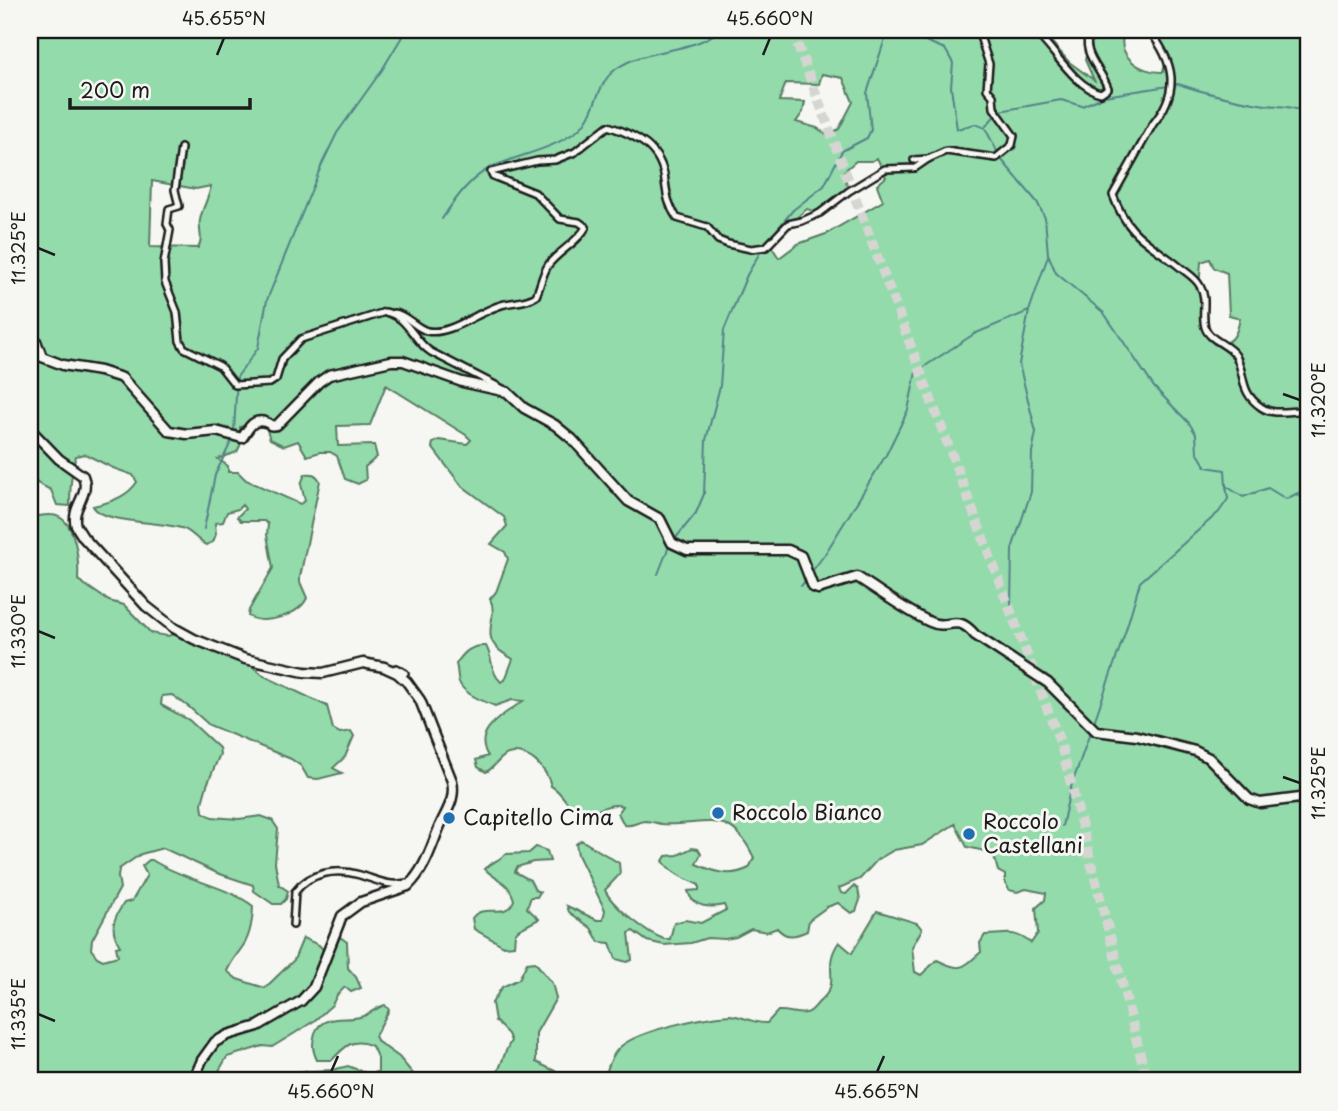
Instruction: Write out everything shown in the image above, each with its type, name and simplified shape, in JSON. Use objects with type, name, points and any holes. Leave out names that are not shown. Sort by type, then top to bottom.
[{"type":"street","points":[[181,151],[175,190],[179,206],[169,209],[169,245],[164,263],[165,282],[177,312],[180,341],[184,348],[220,366],[238,385],[270,383],[275,379],[282,359],[301,339],[385,312],[399,314],[428,331],[442,331],[504,304],[527,302],[536,296],[548,265],[563,248],[582,234],[586,227],[579,222],[560,219],[535,193],[493,176],[491,172],[537,161],[555,160],[575,152],[608,126],[654,150],[665,180],[665,195],[677,218],[707,228],[718,240],[751,249],[765,247],[788,224],[820,213],[849,191],[886,169],[915,168],[946,150],[996,158],[1012,145],[1014,136],[993,108],[993,96],[987,89],[989,64],[978,30]]},
{"type":"street","points":[[1033,30],[1071,72],[1094,92],[1101,93],[1108,88],[1104,76],[1090,61],[1086,39],[1090,30]]},
{"type":"street","points":[[1149,30],[1164,49],[1169,62],[1171,89],[1161,114],[1113,195],[1119,212],[1130,230],[1199,283],[1205,296],[1205,326],[1208,334],[1235,356],[1244,390],[1263,409],[1277,412],[1308,411]]},
{"type":"street","points":[[914,159],[928,159]]},
{"type":"street","points":[[394,313],[404,320],[421,346],[502,387],[524,408],[555,425],[572,439],[628,501],[660,519],[674,544],[687,550],[788,550],[801,556],[813,587],[818,589],[857,578],[933,624],[967,625],[975,635],[1048,683],[1092,727],[1195,751],[1209,758],[1249,799],[1260,803],[1308,797]]},
{"type":"street","points":[[30,334],[42,357],[63,365],[100,371],[122,378],[169,430],[187,434],[216,430],[242,438],[253,423],[261,421],[277,425],[329,375],[391,361],[403,361],[462,382],[507,392]]},
{"type":"street","points":[[30,429],[59,459],[83,476],[84,493],[74,517],[78,531],[138,598],[174,628],[232,654],[295,671],[323,673],[363,663],[390,670],[407,682],[420,700],[450,774],[454,791],[452,802],[428,859],[414,881],[408,886],[362,902],[342,916],[314,987],[301,1000],[258,1026],[215,1042],[202,1060],[193,1081]]},
{"type":"street","points":[[390,670],[396,668],[405,673]]},
{"type":"street","points":[[293,925],[295,892],[309,878],[321,873],[350,873],[383,884],[414,881]]},
{"type":"green space","points":[[30,30],[1041,30],[1069,62],[1094,80],[1085,60],[1093,30],[1125,30],[1123,47],[1131,61],[1154,72],[1163,72],[1165,49],[1153,30],[1308,30],[1308,1081],[604,1081],[612,1058],[620,1047],[656,1030],[730,1015],[767,1023],[778,1011],[810,1011],[830,988],[831,960],[839,942],[852,953],[877,911],[917,923],[922,929],[912,947],[915,972],[921,975],[937,960],[956,967],[965,965],[981,952],[980,943],[985,935],[1014,934],[1031,943],[1038,933],[1036,908],[1045,900],[1046,893],[1026,889],[1017,892],[1009,890],[1005,875],[998,871],[993,853],[967,847],[955,824],[922,845],[894,850],[877,860],[860,879],[839,888],[841,893],[846,894],[854,886],[858,889],[860,900],[856,911],[851,913],[838,903],[827,907],[809,920],[807,931],[803,933],[791,936],[777,928],[767,932],[751,929],[736,937],[707,938],[691,943],[664,945],[647,941],[633,931],[629,933],[632,960],[627,962],[616,959],[610,943],[599,942],[591,928],[569,912],[567,906],[597,920],[603,920],[605,910],[578,855],[576,844],[581,840],[619,863],[620,874],[605,890],[615,904],[640,925],[664,939],[670,939],[674,923],[685,920],[701,923],[726,910],[724,905],[708,906],[693,901],[688,891],[699,890],[699,885],[670,869],[663,861],[666,856],[678,855],[692,848],[698,849],[701,854],[696,864],[729,873],[749,868],[754,858],[736,831],[715,822],[661,824],[645,821],[624,825],[618,813],[623,806],[616,805],[589,813],[579,812],[551,786],[541,767],[523,754],[505,755],[486,772],[478,767],[476,760],[488,756],[484,747],[487,731],[500,717],[523,701],[512,700],[495,706],[470,694],[458,680],[456,664],[472,648],[486,646],[495,674],[501,682],[505,680],[513,659],[493,643],[490,631],[493,612],[490,599],[496,592],[508,559],[505,552],[491,544],[507,526],[504,517],[461,485],[432,447],[433,443],[439,440],[467,444],[471,440],[466,435],[386,385],[370,425],[337,426],[338,446],[374,445],[377,457],[365,467],[366,480],[358,484],[345,479],[337,456],[330,452],[307,456],[298,441],[284,446],[270,439],[266,427],[257,422],[240,427],[240,446],[237,452],[218,459],[228,466],[228,472],[238,472],[246,480],[300,504],[305,501],[301,484],[305,474],[314,474],[320,481],[300,577],[307,598],[289,614],[263,620],[248,616],[273,568],[267,535],[268,524],[264,521],[241,521],[237,517],[245,509],[242,505],[227,512],[223,522],[215,523],[216,534],[213,542],[206,545],[184,529],[120,519],[99,512],[93,506],[118,498],[137,482],[133,475],[85,454],[76,456],[74,462],[70,506],[57,505],[51,490],[37,483],[30,470]],"holes":[[[822,74],[843,78],[853,102],[839,129],[828,135],[817,128],[796,122],[803,112],[805,102],[779,101],[786,83],[819,84]],[[877,158],[886,177],[877,185],[883,201],[826,234],[798,244],[779,258],[768,241],[807,209],[817,212],[848,187],[843,172],[856,161],[872,161]],[[152,181],[196,189],[211,186],[200,220],[201,241],[198,248],[150,247]],[[1210,259],[1214,268],[1227,273],[1229,315],[1240,318],[1233,338],[1226,343],[1214,344],[1205,323],[1200,295],[1201,262]]]},
{"type":"green space","points":[[30,513],[60,517],[75,541],[78,580],[109,601],[124,605],[151,633],[167,636],[180,633],[198,644],[251,665],[264,676],[327,706],[333,729],[340,733],[351,731],[354,736],[345,757],[333,768],[342,773],[318,779],[308,778],[301,766],[291,759],[209,725],[172,695],[162,696],[161,705],[189,720],[219,748],[220,754],[202,803],[203,812],[212,817],[239,819],[261,816],[272,820],[278,829],[275,863],[279,885],[288,891],[286,899],[281,904],[273,904],[254,891],[253,885],[217,873],[163,848],[141,854],[119,869],[120,888],[92,940],[91,949],[103,960],[118,956],[116,947],[120,946],[114,934],[115,919],[124,903],[132,901],[147,875],[142,866],[152,860],[177,873],[230,893],[253,906],[248,937],[227,971],[237,979],[265,988],[294,960],[303,938],[319,945],[330,957],[340,937],[347,942],[348,968],[361,988],[351,992],[345,987],[332,1005],[314,1021],[272,1047],[263,1046],[227,1057],[213,1081],[30,1081]]},
{"type":"green space","points":[[536,847],[547,851],[550,861],[517,867],[515,872],[530,880],[535,890],[540,892],[537,897],[531,897],[527,908],[539,919],[518,930],[514,945],[504,946],[474,929],[472,918],[477,913],[506,909],[514,900],[509,888],[485,869],[506,854],[529,853]]},
{"type":"green space","points":[[535,962],[552,983],[556,998],[536,1033],[536,1062],[557,1072],[558,1081],[493,1081],[511,1041],[495,1021],[492,1003],[502,987],[519,979],[527,963]]},
{"type":"green space","points":[[385,1005],[389,1010],[375,1036],[378,1042],[399,1057],[419,1081],[290,1081],[296,1072],[332,1070],[348,1066],[371,1075],[378,1071],[378,1059],[372,1046],[360,1042],[350,1044],[332,1060],[317,1060],[313,1043],[318,1027],[323,1023],[334,1019],[360,1017]]},
{"type":"waterway","points":[[234,432],[237,377],[258,348],[267,300],[322,164],[337,133],[382,70],[406,30]]},
{"type":"waterway","points":[[442,219],[464,189],[486,170],[547,147],[577,131],[589,117],[609,75],[616,69],[641,57],[696,43],[720,30]]},
{"type":"waterway","points":[[767,242],[793,210],[824,186],[842,151],[867,138],[871,130],[867,93],[888,30]]},
{"type":"waterway","points":[[907,30],[913,36],[945,49],[953,63],[951,87],[957,129],[975,124],[985,128],[1001,159],[1037,202],[1045,218],[1048,254],[1056,273],[1104,313],[1154,387],[1189,423],[1196,434],[1197,452],[1206,467],[1225,470],[1226,486],[1243,497],[1268,488],[1286,499],[1296,494],[1308,501]]},
{"type":"waterway","points":[[1173,85],[1259,104],[1290,107],[1308,113]]},
{"type":"waterway","points":[[1000,111],[1061,100],[1082,106],[1105,96],[1168,86]]},
{"type":"waterway","points":[[986,126],[996,114]]},
{"type":"waterway","points":[[675,539],[696,513],[704,494],[706,440],[720,386],[724,330],[747,275],[762,249]]},
{"type":"waterway","points":[[1011,606],[1012,549],[1031,492],[1032,452],[1036,432],[1019,364],[1029,311],[1048,256]]},
{"type":"waterway","points":[[810,574],[886,455],[908,410],[916,372],[974,334],[1029,311]]},
{"type":"waterway","points":[[204,529],[215,475],[233,438]]},
{"type":"waterway","points":[[1093,725],[1140,582],[1219,512],[1228,499],[1226,486]]},
{"type":"waterway","points":[[1296,494],[1308,489]]},
{"type":"waterway","points":[[658,574],[669,546]]},
{"type":"waterway","points":[[801,586],[807,579]]},
{"type":"waterway","points":[[1062,826],[1070,790],[1091,730]]},
{"type":"tunnel","points":[[792,30],[1061,745],[1147,1081]]},
{"type":"place","name":"Roccolo Bianco","points":[[718,813]]},
{"type":"place","name":"Capitello Cima","points":[[449,818]]},
{"type":"place","name":"Roccolo Castellani","points":[[969,834]]}]
